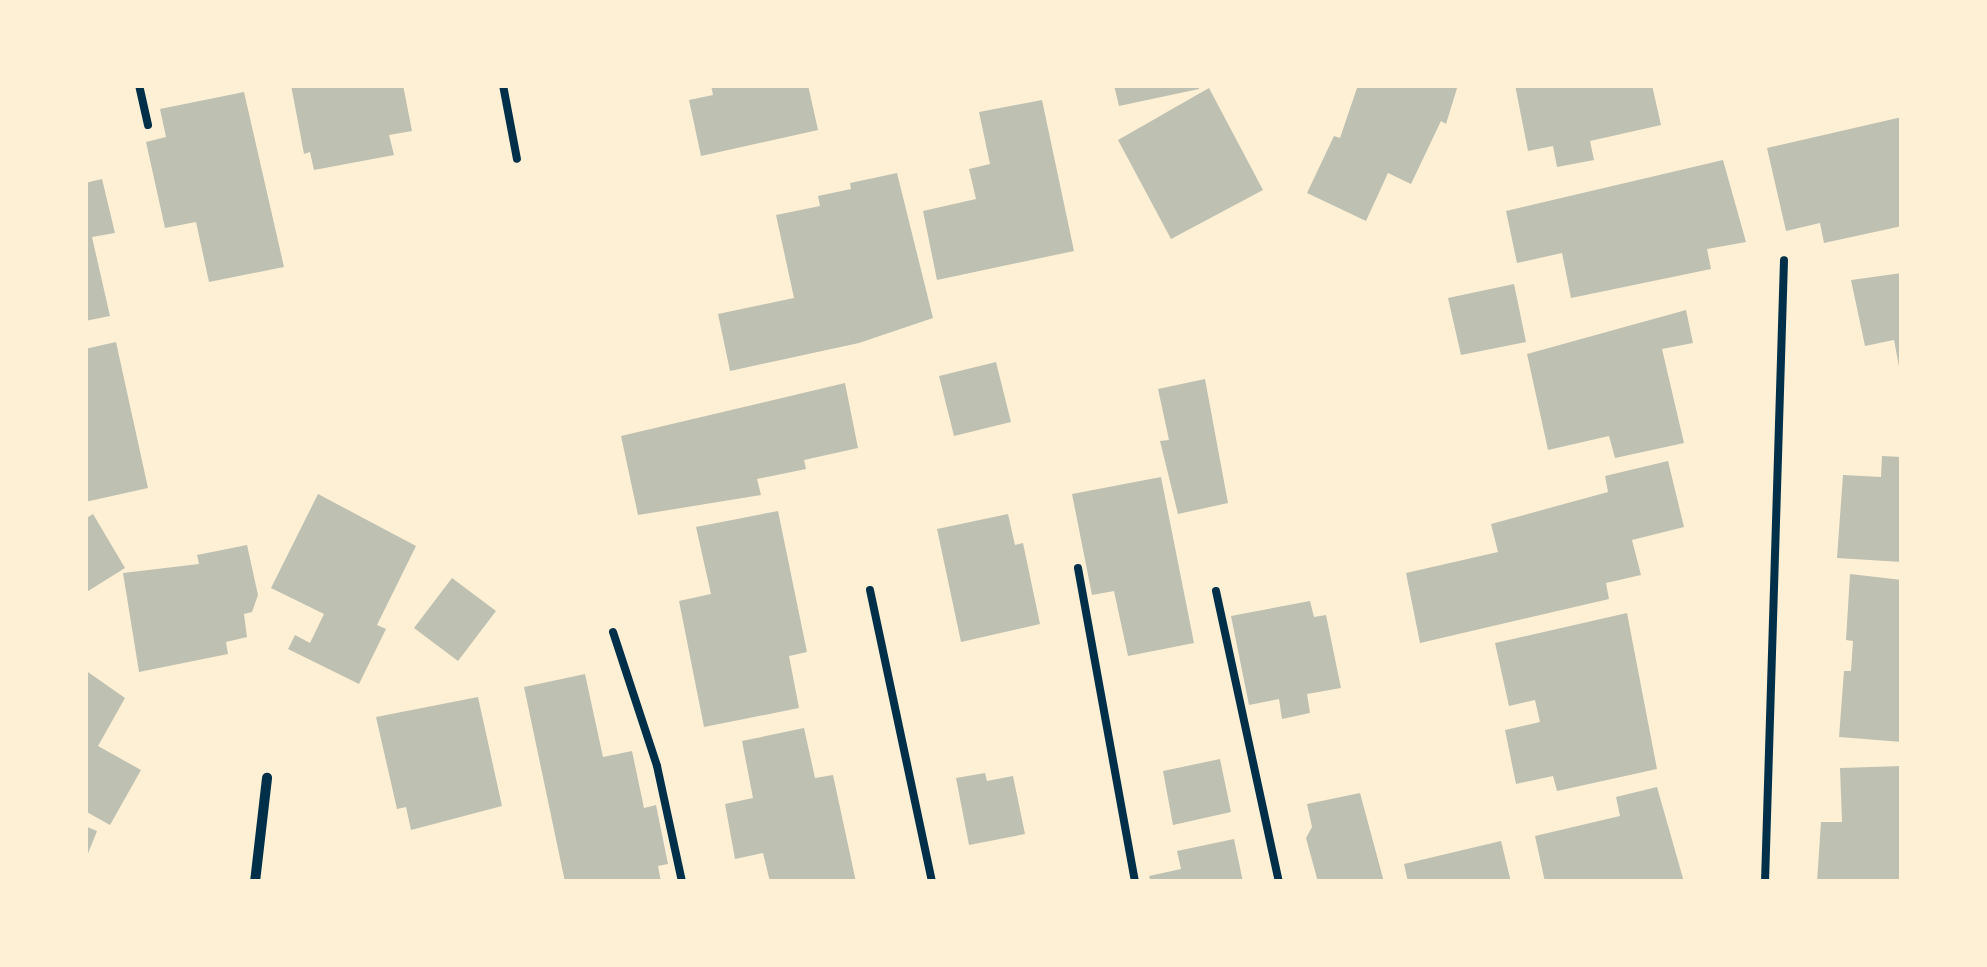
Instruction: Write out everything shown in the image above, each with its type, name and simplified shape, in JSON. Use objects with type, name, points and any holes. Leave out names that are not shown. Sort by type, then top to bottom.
[{"type":"street","points":[[254,882],[267,778]]},
{"type":"lane","points":[[139,85],[148,125]]},
{"type":"lane","points":[[503,85],[518,159]]},
{"type":"lane","points":[[1766,882],[1784,260]]},
{"type":"lane","points":[[1078,568],[1135,882]]},
{"type":"lane","points":[[870,590],[932,882]]},
{"type":"lane","points":[[1216,591],[1279,882]]},
{"type":"lane","points":[[613,632],[657,766],[682,882]]},
{"type":"building","points":[[291,85],[403,85],[412,131],[389,135],[394,155],[314,170],[310,152],[304,154]]},
{"type":"building","points":[[711,85],[808,85],[818,130],[701,156],[689,100],[713,95]]},
{"type":"building","points":[[1114,85],[1199,85],[1199,89],[1119,106]]},
{"type":"building","points":[[1358,85],[1458,85],[1446,124],[1441,121],[1411,184],[1388,173],[1366,221],[1307,193],[1334,136],[1340,138]]},
{"type":"building","points":[[1515,85],[1652,85],[1661,125],[1590,141],[1594,160],[1557,167],[1553,146],[1528,151]]},
{"type":"building","points":[[1209,88],[1263,190],[1171,239],[1118,140]]},
{"type":"building","points":[[244,92],[284,267],[209,282],[196,222],[165,228],[146,142],[166,137],[160,109]]},
{"type":"building","points":[[1042,100],[1074,251],[937,280],[923,211],[976,199],[969,169],[990,164],[979,112]]},
{"type":"building","points":[[1902,117],[1902,226],[1824,243],[1820,223],[1786,231],[1767,148]]},
{"type":"building","points":[[1723,160],[1746,242],[1707,249],[1711,269],[1571,298],[1562,253],[1517,263],[1506,211]]},
{"type":"building","points":[[897,173],[933,318],[859,343],[730,371],[718,314],[794,298],[776,215],[820,206],[818,196],[851,189],[850,183]]},
{"type":"building","points":[[102,179],[115,233],[92,237],[110,316],[85,321],[85,183]]},
{"type":"building","points":[[1902,273],[1900,372],[1894,340],[1865,346],[1851,280]]},
{"type":"building","points":[[1514,284],[1526,342],[1461,355],[1448,298]]},
{"type":"building","points":[[1686,310],[1693,343],[1662,349],[1684,443],[1615,458],[1609,436],[1548,450],[1527,354]]},
{"type":"building","points":[[116,342],[148,488],[85,502],[85,349]]},
{"type":"building","points":[[996,362],[1011,422],[954,436],[939,376]]},
{"type":"building","points":[[1205,379],[1228,503],[1178,514],[1160,441],[1169,440],[1158,389]]},
{"type":"building","points":[[845,383],[858,448],[804,460],[806,469],[757,479],[761,495],[638,515],[621,436]]},
{"type":"building","points":[[1882,456],[1902,457],[1902,562],[1837,558],[1843,475],[1881,477]]},
{"type":"building","points":[[1668,461],[1684,527],[1632,540],[1641,575],[1606,583],[1609,599],[1420,643],[1406,573],[1498,552],[1491,524],[1608,492],[1605,476]]},
{"type":"building","points":[[1161,477],[1194,643],[1128,656],[1114,591],[1092,595],[1072,494]]},
{"type":"building","points":[[318,494],[416,546],[377,625],[386,629],[359,684],[288,649],[295,635],[310,643],[324,614],[271,588]]},
{"type":"building","points":[[778,511],[807,652],[789,656],[799,708],[704,727],[679,601],[711,594],[696,527]]},
{"type":"building","points":[[93,514],[125,568],[85,593],[85,519]]},
{"type":"building","points":[[1008,514],[1015,545],[1023,543],[1040,624],[961,642],[937,529]]},
{"type":"building","points":[[247,545],[258,595],[252,612],[244,614],[247,637],[226,642],[228,654],[139,672],[123,573],[199,564],[197,555]]},
{"type":"building","points":[[1850,574],[1902,580],[1902,742],[1839,737],[1844,671],[1851,671],[1853,641],[1846,640]]},
{"type":"building","points":[[452,578],[496,611],[458,661],[414,628]]},
{"type":"building","points":[[1310,601],[1314,617],[1326,615],[1341,688],[1307,694],[1310,713],[1282,719],[1279,699],[1249,705],[1231,616]]},
{"type":"building","points":[[1627,613],[1657,769],[1557,791],[1553,776],[1516,784],[1505,730],[1540,722],[1535,700],[1509,706],[1495,643]]},
{"type":"building","points":[[85,670],[125,698],[98,746],[141,770],[110,825],[85,811]]},
{"type":"building","points":[[585,674],[603,757],[632,751],[644,808],[656,805],[668,864],[658,866],[661,882],[565,882],[524,687]]},
{"type":"building","points":[[478,697],[502,806],[411,830],[406,807],[397,809],[376,717]]},
{"type":"building","points":[[804,728],[815,778],[833,775],[856,882],[770,882],[763,853],[735,859],[725,804],[753,798],[742,741]]},
{"type":"building","points":[[1220,759],[1231,812],[1173,825],[1163,771]]},
{"type":"building","points":[[1902,766],[1902,882],[1817,882],[1821,822],[1842,822],[1840,768]]},
{"type":"building","points":[[985,773],[987,781],[1013,776],[1025,834],[969,845],[956,778]]},
{"type":"building","points":[[1657,787],[1684,882],[1545,882],[1535,836],[1620,816],[1616,797]]},
{"type":"building","points":[[1360,793],[1384,882],[1318,882],[1306,838],[1312,827],[1307,804]]},
{"type":"building","points":[[85,826],[97,831],[85,861]]},
{"type":"building","points":[[1234,839],[1243,882],[1151,882],[1149,876],[1181,869],[1177,851]]},
{"type":"building","points":[[1501,841],[1511,882],[1408,882],[1404,864]]}]
